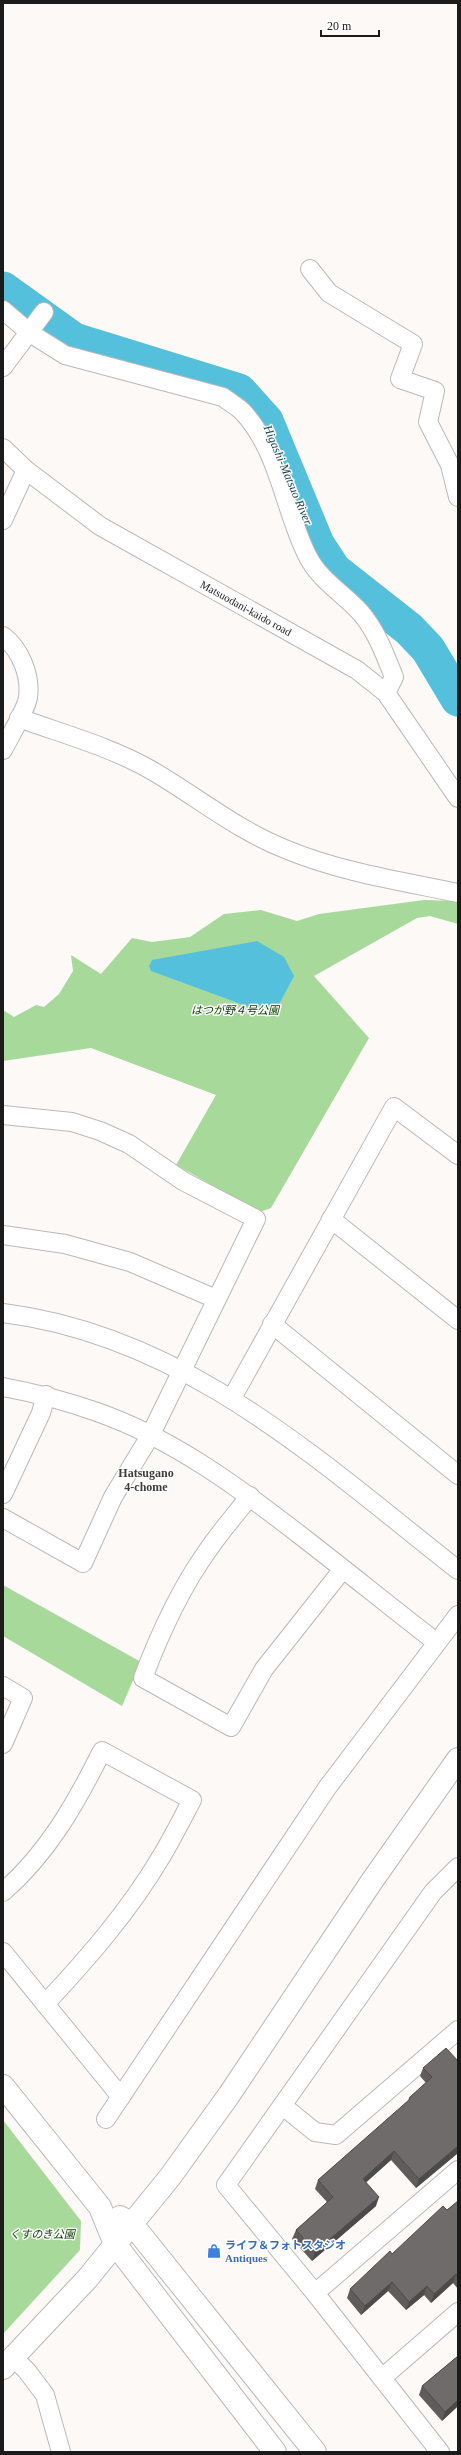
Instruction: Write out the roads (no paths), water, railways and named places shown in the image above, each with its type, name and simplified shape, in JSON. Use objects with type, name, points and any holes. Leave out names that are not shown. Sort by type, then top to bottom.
[{"type":"street","points":[[310,269],[329,293],[413,344],[400,379],[435,391],[428,422],[450,465],[458,497]]},
{"type":"street","points":[[3,310],[36,323],[65,355],[223,397],[242,410],[257,430],[269,454],[307,556],[324,580],[360,612],[380,644],[394,677],[386,693]]},
{"type":"street","points":[[3,367],[36,323]]},
{"type":"street","name":"Matsuodani-kaido road","points":[[3,448],[26,470],[100,526],[356,670],[386,693],[458,798]]},
{"type":"street","points":[[3,520],[26,470]]},
{"type":"street","points":[[3,636],[18,653],[28,675],[28,698],[3,750]]},
{"type":"street","points":[[19,718],[104,748],[151,770],[224,817],[284,849],[332,866],[458,893]]},
{"type":"street","points":[[232,1398],[398,1100],[458,1154]]},
{"type":"street","points":[[3,1115],[72,1122],[100,1131],[129,1144],[183,1181],[256,1219],[181,1369],[150,1436],[113,1497],[83,1563],[3,1518]]},
{"type":"street","points":[[332,1219],[457,1317]]},
{"type":"street","points":[[3,1235],[65,1244],[130,1262],[216,1299]]},
{"type":"street","points":[[3,1313],[66,1325],[126,1344],[181,1369],[232,1398],[276,1427],[458,1570]]},
{"type":"street","points":[[272,1324],[458,1475]]},
{"type":"street","points":[[3,1387],[46,1395],[98,1412],[150,1436],[201,1464],[250,1496],[436,1642]]},
{"type":"street","points":[[3,1494],[41,1413],[46,1395]]},
{"type":"street","points":[[250,1496],[208,1550],[188,1582],[162,1630],[143,1678],[231,1727],[264,1669],[343,1569]]},
{"type":"street","points":[[106,2119],[327,1788],[436,1642],[458,1615]]},
{"type":"street","points":[[3,1686],[22,1698],[3,1744]]},
{"type":"street","points":[[3,1892],[49,1843],[78,1798],[102,1751],[192,1800],[161,1857],[116,1923],[88,1959],[45,2004]]},
{"type":"street","points":[[61,2452],[45,2395],[31,2376],[8,2363],[87,2279],[170,2177],[229,2096],[372,1881],[458,1759]]},
{"type":"street","points":[[440,2452],[315,2293],[226,2185],[433,1892],[458,1867]]},
{"type":"street","points":[[3,1952],[121,2097]]},
{"type":"street","points":[[283,2106],[315,2132],[336,2135],[458,2030]]},
{"type":"street","points":[[3,2086],[100,2207],[114,2244],[275,2452]]},
{"type":"street","points":[[315,2293],[458,2170]]},
{"type":"street","points":[[100,2207],[132,2224],[315,2452]]},
{"type":"street","points":[[382,2378],[458,2312]]},
{"type":"water","points":[[257,941],[284,957],[294,976],[276,1010],[268,1014],[151,971],[149,966],[152,960]]},
{"type":"waterway","name":"Higashi-Matsuo River","points":[[3,289],[74,340],[239,391],[266,421],[317,544],[334,570],[409,629],[428,649],[458,699]]},
{"type":"place","name":"ライフ＆フォトスタジオ Antiques","points":[[214,2251]]},
{"type":"district","name":"Hatsugano 4-chome","points":[[146,1480]]},
{"type":"park label","name":"はつが野４号公園","points":[[235,1010]]},
{"type":"park label","name":"くすのき公園","points":[[42,2234]]}]
